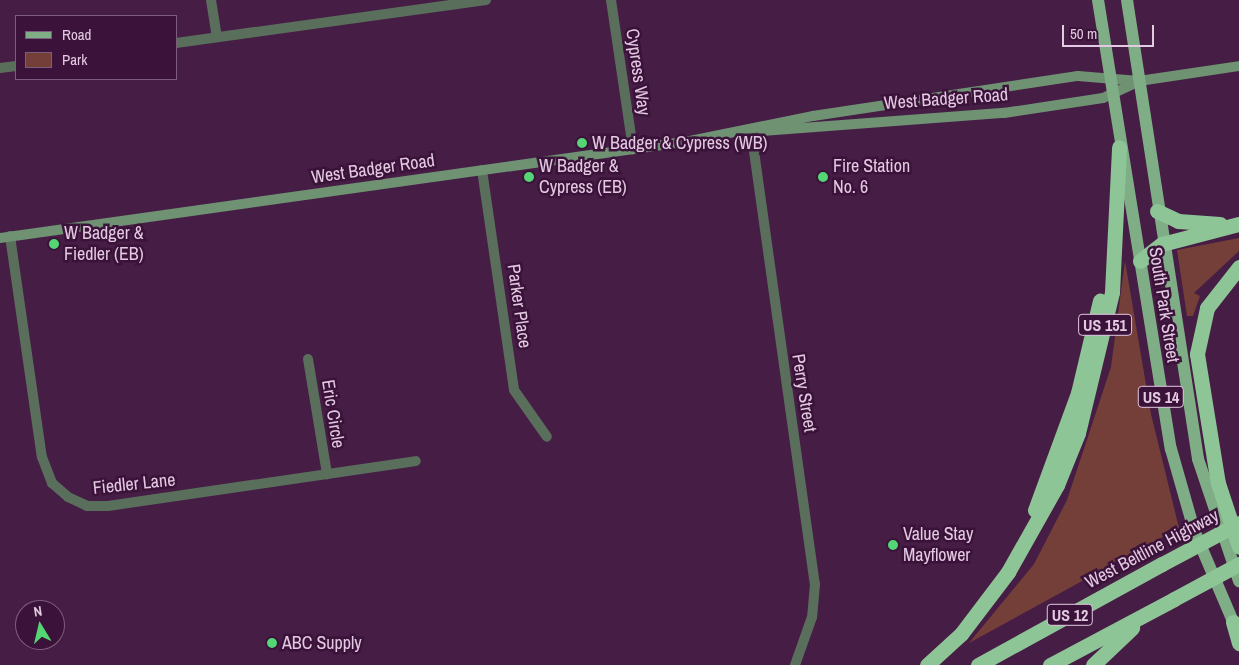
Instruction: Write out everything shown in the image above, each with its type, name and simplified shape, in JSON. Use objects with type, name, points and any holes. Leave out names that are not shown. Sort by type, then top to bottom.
[{"type":"highway","name":"US 151","points":[[927,665],[981,610],[1027,540],[1057,485],[1089,396],[1115,260],[1119,147]]},
{"type":"highway","points":[[1158,211],[1178,221],[1239,224]]},
{"type":"highway","points":[[1140,261],[1162,244],[1239,224]]},
{"type":"highway","name":"US 14","points":[[1239,267],[1207,308],[1197,354],[1218,482],[1239,547]]},
{"type":"highway","name":"West Beltline Highway","points":[[978,665],[1239,523]]},
{"type":"highway","name":"US 12","points":[[1050,665],[1239,564]]},
{"type":"highway","points":[[1092,665],[1143,616]]},
{"type":"highway","points":[[1236,629],[1239,644]]},
{"type":"main road","name":"South Park Street","points":[[1098,0],[1119,147],[1177,474],[1194,530],[1236,629]]},
{"type":"main road","name":"South Park Street","points":[[1127,0],[1162,244],[1198,459],[1239,581]]},
{"type":"street","points":[[211,0],[217,37]]},
{"type":"street","points":[[178,43],[486,0]]},
{"type":"street","name":"Cypress Way","points":[[611,0],[632,149]]},
{"type":"street","points":[[0,68],[15,66]]},
{"type":"street","name":"West Badger Road","points":[[751,130],[788,132],[889,119],[974,116],[1112,95],[1139,81],[1239,66]]},
{"type":"street","name":"West Badger Road","points":[[5,237],[632,149],[751,130],[935,96],[1109,75],[1139,81]]},
{"type":"street","name":"Perry Street","points":[[751,130],[815,584],[812,617],[797,662]]},
{"type":"street","name":"Parker Place","points":[[482,170],[514,390],[547,437]]},
{"type":"street","name":"Fiedler Lane","points":[[5,237],[42,457],[52,483],[68,497],[87,506],[108,506],[416,461]]},
{"type":"street","name":"Eric Circle","points":[[308,359],[327,474]]},
{"type":"green space","points":[[1239,238],[1239,251],[1194,293],[1200,296],[1193,316],[1187,316],[1177,250]]},
{"type":"green space","points":[[1125,261],[1151,414],[1179,528],[969,643],[1034,564],[1067,500],[1111,367]]},
{"type":"place","name":"W Badger & Cypress (WB)","points":[[582,143]]},
{"type":"place","name":"W Badger & Cypress (EB)","points":[[529,177]]},
{"type":"place","name":"Fire Station No. 6","points":[[823,177]]},
{"type":"place","name":"W Badger & Fiedler (EB)","points":[[54,244]]},
{"type":"place","name":"Value Stay Mayflower","points":[[893,545]]},
{"type":"place","name":"ABC Supply","points":[[272,643]]}]
